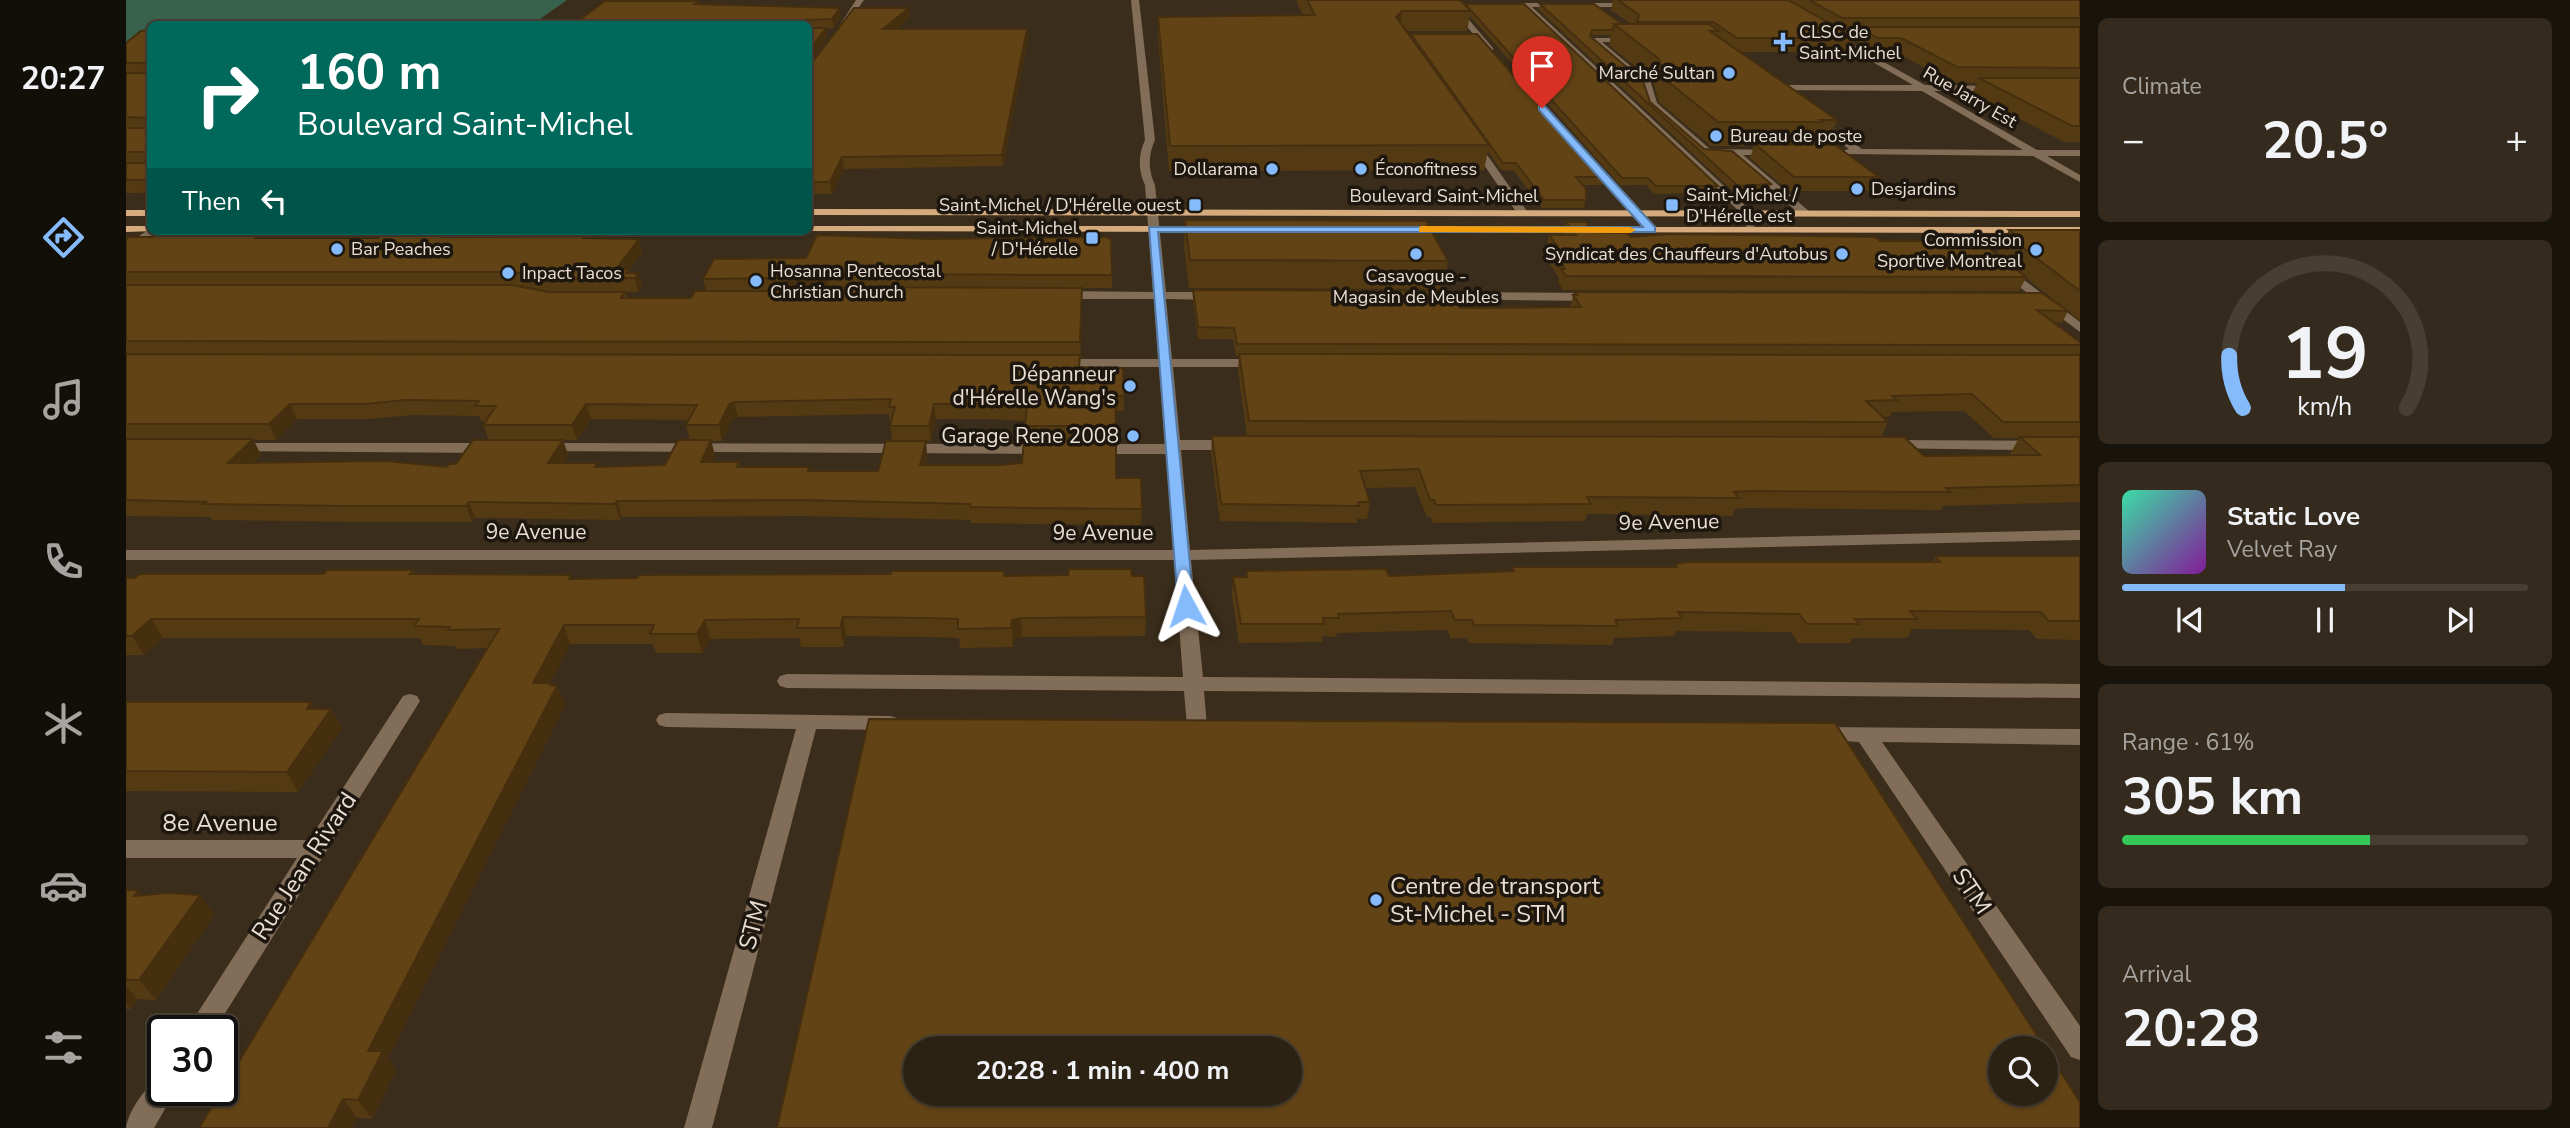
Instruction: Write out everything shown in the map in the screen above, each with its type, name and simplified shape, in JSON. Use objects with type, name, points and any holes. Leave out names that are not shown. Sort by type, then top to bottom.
[{"type":"main road","name":"Boulevard Saint-Michel","points":[[812,212],[1152,221],[1220,229]]},
{"type":"main road","points":[[126,213],[147,213]]},
{"type":"main road","name":"Boulevard Saint-Michel","points":[[812,229],[1523,214],[2080,214]]},
{"type":"main road","points":[[126,229],[147,230]]},
{"type":"main road","name":"Boulevard Saint-Michel","points":[[1399,229],[2080,230]]},
{"type":"street","points":[[836,33],[860,0]]},
{"type":"street","points":[[1135,0],[1150,140],[1145,148],[1197,726]]},
{"type":"street","points":[[1439,5],[1464,5]]},
{"type":"street","points":[[1452,5],[1496,57]]},
{"type":"street","points":[[1489,5],[1645,5]]},
{"type":"street","points":[[1526,5],[1748,214],[1751,229]]},
{"type":"street","points":[[1596,5],[1605,12]]},
{"type":"street","name":"Rue Jarry Est","points":[[1823,30],[2080,179]]},
{"type":"street","points":[[1464,36],[1478,36]]},
{"type":"street","points":[[1834,36],[1855,36]]},
{"type":"street","points":[[1650,40],[1594,40],[1648,85],[1653,104],[1708,152],[1784,152]]},
{"type":"street","points":[[1760,80],[1782,96]]},
{"type":"street","points":[[1770,88],[2013,88]]},
{"type":"street","points":[[1804,112],[1860,152]]},
{"type":"street","points":[[1464,128],[1523,214]]},
{"type":"street","points":[[1568,137],[1651,230]]},
{"type":"street","points":[[1733,152],[1806,214]]},
{"type":"street","points":[[1835,152],[2080,153]]},
{"type":"street","points":[[1956,230],[1976,245],[1979,252],[2080,328]]},
{"type":"street","points":[[126,249],[147,234]]},
{"type":"street","points":[[1045,295],[1229,296]]},
{"type":"street","points":[[1424,296],[1603,297]]},
{"type":"street","points":[[2012,298],[2040,298]]},
{"type":"street","points":[[1040,363],[1275,363]]},
{"type":"street","points":[[530,448],[1068,449],[1256,445]]},
{"type":"street","points":[[1870,445],[2080,446]]},
{"type":"street","points":[[224,447],[503,448]]},
{"type":"street","name":"9e Avenue","points":[[126,555],[1181,555],[2080,535]]},
{"type":"street","points":[[787,681],[1193,682],[2080,691]]},
{"type":"street","name":"Rue Jean Rivard","points":[[209,1015],[410,702]]},
{"type":"street","points":[[666,720],[905,723]]},
{"type":"street","name":"STM","points":[[698,1128],[808,722]]},
{"type":"street","points":[[1795,733],[2080,737]]},
{"type":"street","name":"STM","points":[[1865,734],[2080,1048]]},
{"type":"street","name":"8e Avenue","points":[[126,849],[314,849]]},
{"type":"street","points":[[138,1128],[152,1106]]},
{"type":"green space","points":[[126,0],[567,0],[537,21],[147,21],[147,72],[126,72]]},
{"type":"building","points":[[1307,0],[1460,0],[1471,11],[1402,11],[1396,17],[1489,145],[1170,146],[1158,17],[1315,15]]},
{"type":"building","points":[[1618,0],[1788,0],[1856,38],[1737,38],[1713,22],[1637,22],[1639,15]]},
{"type":"building","points":[[1809,0],[2080,0],[2080,18],[1842,18]]},
{"type":"building","points":[[605,1],[698,1],[694,4],[840,8],[832,19],[805,21],[578,21]]},
{"type":"building","points":[[1465,4],[1524,4],[1718,186],[1656,186],[1648,178],[1622,178]]},
{"type":"building","points":[[1540,4],[1594,4],[1622,24],[1614,24],[1613,30],[1592,30],[1590,36],[1643,81],[1650,102],[1704,149],[1732,151],[1771,184],[1738,186]]},
{"type":"building","points":[[854,8],[909,8],[883,29],[1027,29],[1002,155],[842,157],[830,182],[812,182],[812,63]]},
{"type":"building","points":[[1614,24],[1709,24],[1719,31],[1710,31],[1837,120],[1718,122],[1665,79],[1659,59]]},
{"type":"building","points":[[1859,27],[2080,27],[2080,68],[1957,67],[1901,38],[1878,38]]},
{"type":"building","points":[[812,28],[826,28],[812,47]]},
{"type":"building","points":[[147,30],[147,65],[126,63],[126,43],[141,31]]},
{"type":"building","points":[[1411,34],[1477,34],[1604,177],[1576,177],[1586,189],[1586,200],[1544,200],[1516,163],[1503,163]]},
{"type":"building","points":[[147,68],[147,126],[146,118],[126,117],[126,73],[145,73]]},
{"type":"building","points":[[1979,78],[2080,78],[2080,126],[2072,126]]},
{"type":"building","points":[[147,126],[147,160],[146,152],[126,152],[126,128]]},
{"type":"building","points":[[1755,144],[1835,145],[1879,177],[1794,177]]},
{"type":"building","points":[[147,160],[147,180],[126,180],[126,163],[144,163]]},
{"type":"building","points":[[1185,220],[1426,221],[1448,261],[1190,260]]},
{"type":"building","points":[[1566,222],[1587,222],[1587,232],[1627,233],[1631,237],[1670,234],[1876,237],[1880,241],[1979,241],[2026,277],[1566,276],[1561,269],[1565,269],[1550,246],[1557,246],[1549,235],[1576,235]]},
{"type":"building","points":[[2009,230],[2080,230],[2080,291],[2006,235],[2016,235]]},
{"type":"building","points":[[260,235],[256,238],[378,238],[380,235],[445,235],[443,237],[585,236],[583,238],[639,239],[616,269],[629,269],[626,273],[638,273],[635,278],[549,279],[513,272],[126,272],[126,239]]},
{"type":"building","points":[[817,235],[928,239],[1105,237],[1111,239],[1112,275],[827,274],[785,278],[703,279],[714,259],[806,258]]},
{"type":"building","points":[[126,285],[512,285],[549,292],[625,292],[621,298],[691,298],[695,291],[785,291],[827,287],[1082,288],[1080,342],[126,341]]},
{"type":"building","points":[[1193,290],[1452,291],[1460,308],[1581,307],[1573,295],[1577,295],[1574,292],[2042,293],[2068,311],[2037,310],[2080,342],[2080,345],[1237,344],[1234,328],[1198,327]]},
{"type":"building","points":[[126,354],[1080,355],[1079,367],[1123,368],[1124,396],[1115,396],[1116,426],[1025,426],[1027,406],[934,404],[929,426],[890,426],[895,407],[889,407],[891,399],[734,402],[729,405],[719,425],[686,425],[697,405],[586,404],[572,425],[483,425],[496,406],[475,406],[479,401],[406,400],[365,404],[290,404],[269,424],[126,424]]},
{"type":"building","points":[[1239,354],[2080,355],[2080,422],[2003,422],[1972,394],[1892,396],[1897,400],[1866,401],[1888,422],[1249,421]]},
{"type":"building","points":[[1212,436],[1904,437],[1924,456],[2040,455],[2020,437],[2080,437],[2080,485],[1946,488],[1950,492],[1752,491],[1734,492],[1739,498],[1587,497],[1591,504],[1436,505],[1434,500],[1430,500],[1419,469],[1360,471],[1370,502],[1358,502],[1359,506],[1221,504]]},
{"type":"building","points":[[126,439],[253,439],[228,463],[386,461],[447,467],[449,464],[456,464],[473,440],[563,440],[548,463],[597,463],[595,467],[665,465],[678,440],[711,440],[701,462],[739,462],[737,467],[809,467],[808,471],[878,471],[886,441],[926,441],[920,465],[1000,465],[1022,463],[1024,441],[1116,441],[1116,478],[1141,478],[1142,509],[970,507],[970,504],[800,500],[617,501],[615,504],[469,502],[466,506],[347,506],[126,500]]},
{"type":"building","points":[[1936,556],[2080,556],[2080,621],[2049,621],[2041,612],[1910,611],[1917,619],[1855,619],[1859,624],[1807,624],[1799,614],[1678,612],[1682,618],[1615,620],[1618,626],[1474,625],[1472,620],[1455,620],[1451,611],[1338,614],[1339,618],[1323,618],[1324,624],[1241,624],[1233,577],[1247,577],[1246,571],[1386,569],[1389,576],[1514,571],[1512,567],[1677,567],[1676,564],[1687,562],[1940,562]]},
{"type":"building","points":[[1069,569],[1131,569],[1132,576],[1144,576],[1146,617],[1021,618],[1012,620],[1011,628],[958,629],[958,619],[843,617],[840,628],[797,628],[799,619],[705,620],[697,634],[650,634],[654,625],[564,625],[533,683],[551,683],[550,685],[557,686],[368,1051],[383,1051],[358,1100],[343,1099],[328,1128],[199,1128],[212,1106],[238,1106],[238,1063],[499,629],[448,630],[450,627],[414,626],[419,619],[151,619],[132,636],[126,636],[126,578],[135,578],[140,574],[324,574],[327,570],[413,570],[410,574],[571,575],[569,579],[637,578],[639,575],[891,574],[891,571],[1004,571],[1004,576],[1068,575]]},
{"type":"building","points":[[126,702],[311,702],[307,709],[331,709],[287,772],[126,771]]},
{"type":"building","name":"Centre de transport St-Michel - STM","points":[[869,719],[1835,723],[2037,1036],[1988,1036],[1988,1106],[2058,1106],[2058,1068],[2080,1102],[2080,1128],[777,1128]]},
{"type":"building","points":[[126,890],[138,890],[134,896],[168,893],[200,895],[139,980],[126,980]]},
{"type":"slow traffic","points":[[1422,229],[1630,230]]},
{"type":"place","name":"CLSC de Saint-Michel","points":[[1783,42]]},
{"type":"place","name":"Marché Sultan","points":[[1729,73]]},
{"type":"place","name":"Bureau de poste","points":[[1716,136]]},
{"type":"place","name":"Dollarama","points":[[1272,169]]},
{"type":"place","name":"Éconofitness","points":[[1361,169]]},
{"type":"place","name":"Desjardins","points":[[1857,189]]},
{"type":"place","name":"Saint-Michel / D'Hérelle ouest","points":[[1195,205]]},
{"type":"place","name":"Saint-Michel / D'Hérelle est","points":[[1672,205]]},
{"type":"place","name":"Saint-Michel / D'Hérelle","points":[[1092,238]]},
{"type":"place","name":"Bar Peaches","points":[[337,249]]},
{"type":"place","name":"Commission Sportive Montreal","points":[[2036,250]]},
{"type":"place","name":"Casavogue - Magasin de Meubles","points":[[1416,254]]},
{"type":"place","name":"Syndicat des Chauffeurs d'Autobus","points":[[1842,254]]},
{"type":"place","name":"Inpact Tacos","points":[[508,273]]},
{"type":"place","name":"Hosanna Pentecostal Christian Church","points":[[756,281]]},
{"type":"place","name":"Dépanneur d'Hérelle Wang's","points":[[1130,386]]},
{"type":"place","name":"Garage Rene 2008","points":[[1133,436]]},
{"type":"place","name":"Centre de transport St-Michel - STM","points":[[1376,900]]},
{"type":"route","points":[[1186,606],[1153,229],[1651,230],[1542,108]]}]
